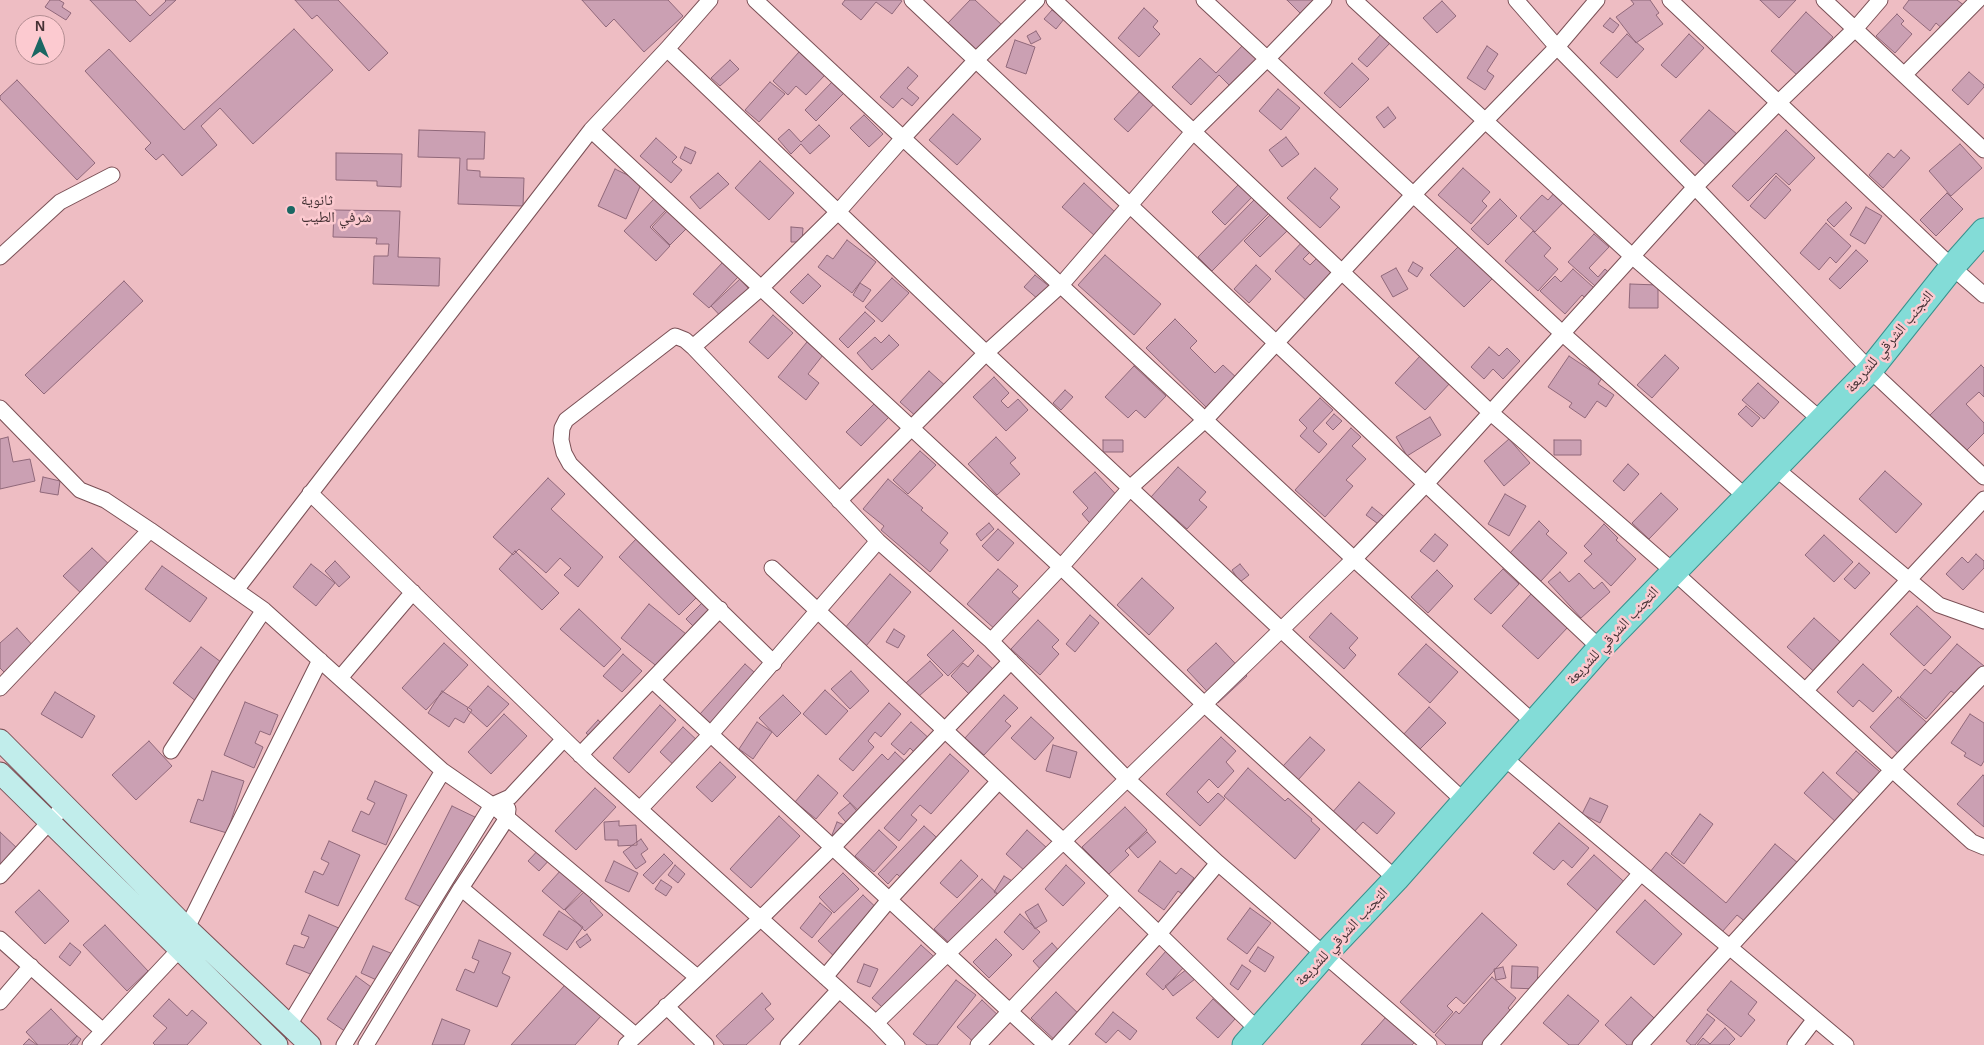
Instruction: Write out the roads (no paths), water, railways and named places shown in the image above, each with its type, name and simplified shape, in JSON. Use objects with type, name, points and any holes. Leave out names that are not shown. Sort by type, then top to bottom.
[{"type":"main road","name":"التجنب الشرقي للشريعة","points":[[1251,1038],[1324,954],[1396,880],[1600,648],[1870,370],[1952,267],[1984,231]]},
{"type":"main road","points":[[0,740],[187,928],[310,1045]]},
{"type":"main road","points":[[0,773],[277,1045]]},
{"type":"street","points":[[236,590],[591,130],[710,0]]},
{"type":"street","points":[[756,0],[1204,420],[1534,723]]},
{"type":"street","points":[[912,0],[1600,648]]},
{"type":"street","points":[[693,348],[762,287],[838,212],[903,138],[1037,0]]},
{"type":"street","points":[[1054,0],[1490,412],[1674,572],[1972,842],[1984,847]]},
{"type":"street","points":[[1204,0],[1562,333],[1746,497]]},
{"type":"street","points":[[839,501],[986,353],[1060,285],[1193,132],[1324,0]]},
{"type":"street","points":[[1354,0],[1632,256],[1821,420]]},
{"type":"street","points":[[1516,0],[1557,47],[1695,187],[1870,370],[1984,477]]},
{"type":"street","points":[[991,641],[1061,567],[1131,487],[1204,420],[1413,195],[1557,47],[1597,0]]},
{"type":"street","points":[[1670,0],[1952,267],[1984,295]]},
{"type":"street","points":[[1824,0],[1984,150]]},
{"type":"street","points":[[876,1023],[1354,559],[1425,485],[1695,187],[1778,102],[1854,29],[1880,0]]},
{"type":"street","points":[[1904,75],[1979,2]]},
{"type":"street","points":[[667,49],[986,353],[1465,802]]},
{"type":"street","points":[[591,130],[1061,567],[1204,705],[1396,880]]},
{"type":"street","points":[[0,257],[60,202],[112,175]]},
{"type":"street","points":[[774,664],[570,464],[564,453],[561,440],[562,428],[566,420],[673,337],[680,337],[693,348],[878,541],[991,641],[1127,779],[1218,863],[1429,1045]]},
{"type":"street","points":[[0,408],[80,490],[105,500],[264,610],[443,770],[492,805],[698,977]]},
{"type":"street","points":[[1775,468],[1939,605],[1984,622]]},
{"type":"street","points":[[310,494],[580,755],[876,1023],[897,1045]]},
{"type":"street","points":[[1805,691],[1984,499]]},
{"type":"street","points":[[0,688],[150,530]]},
{"type":"street","points":[[640,809],[774,664],[878,541]]},
{"type":"street","points":[[772,568],[1063,841],[1158,935],[1251,1038]]},
{"type":"street","points":[[340,678],[412,592]]},
{"type":"street","points":[[580,755],[720,609]]},
{"type":"street","points":[[171,751],[264,610]]},
{"type":"street","points":[[187,928],[320,660]]},
{"type":"street","points":[[461,888],[631,1040],[760,919],[833,847],[1011,661]]},
{"type":"street","points":[[1640,1045],[1892,770],[1984,674]]},
{"type":"street","points":[[652,680],[1046,1045]]},
{"type":"street","points":[[344,1045],[492,805],[510,797],[564,739]]},
{"type":"street","points":[[1504,758],[1846,1045]]},
{"type":"street","points":[[289,1025],[443,770]]},
{"type":"street","points":[[825,977],[890,900],[999,781]]},
{"type":"street","points":[[366,1045],[461,888],[507,818],[510,797]]},
{"type":"street","points":[[0,876],[65,805]]},
{"type":"street","points":[[1058,1045],[1158,935],[1218,863]]},
{"type":"street","points":[[1490,1045],[1641,873]]},
{"type":"street","points":[[978,1045],[1119,896]]},
{"type":"street","points":[[0,938],[103,1031]]},
{"type":"street","points":[[90,1045],[179,950]]},
{"type":"street","points":[[0,1002],[31,966]]},
{"type":"street","points":[[788,1045],[839,990]]},
{"type":"street","points":[[666,1006],[706,1045]]},
{"type":"street","points":[[1795,1045],[1815,1019]]},
{"type":"place","name":"ثانوية شرفي الطيب","points":[[291,210]]}]
